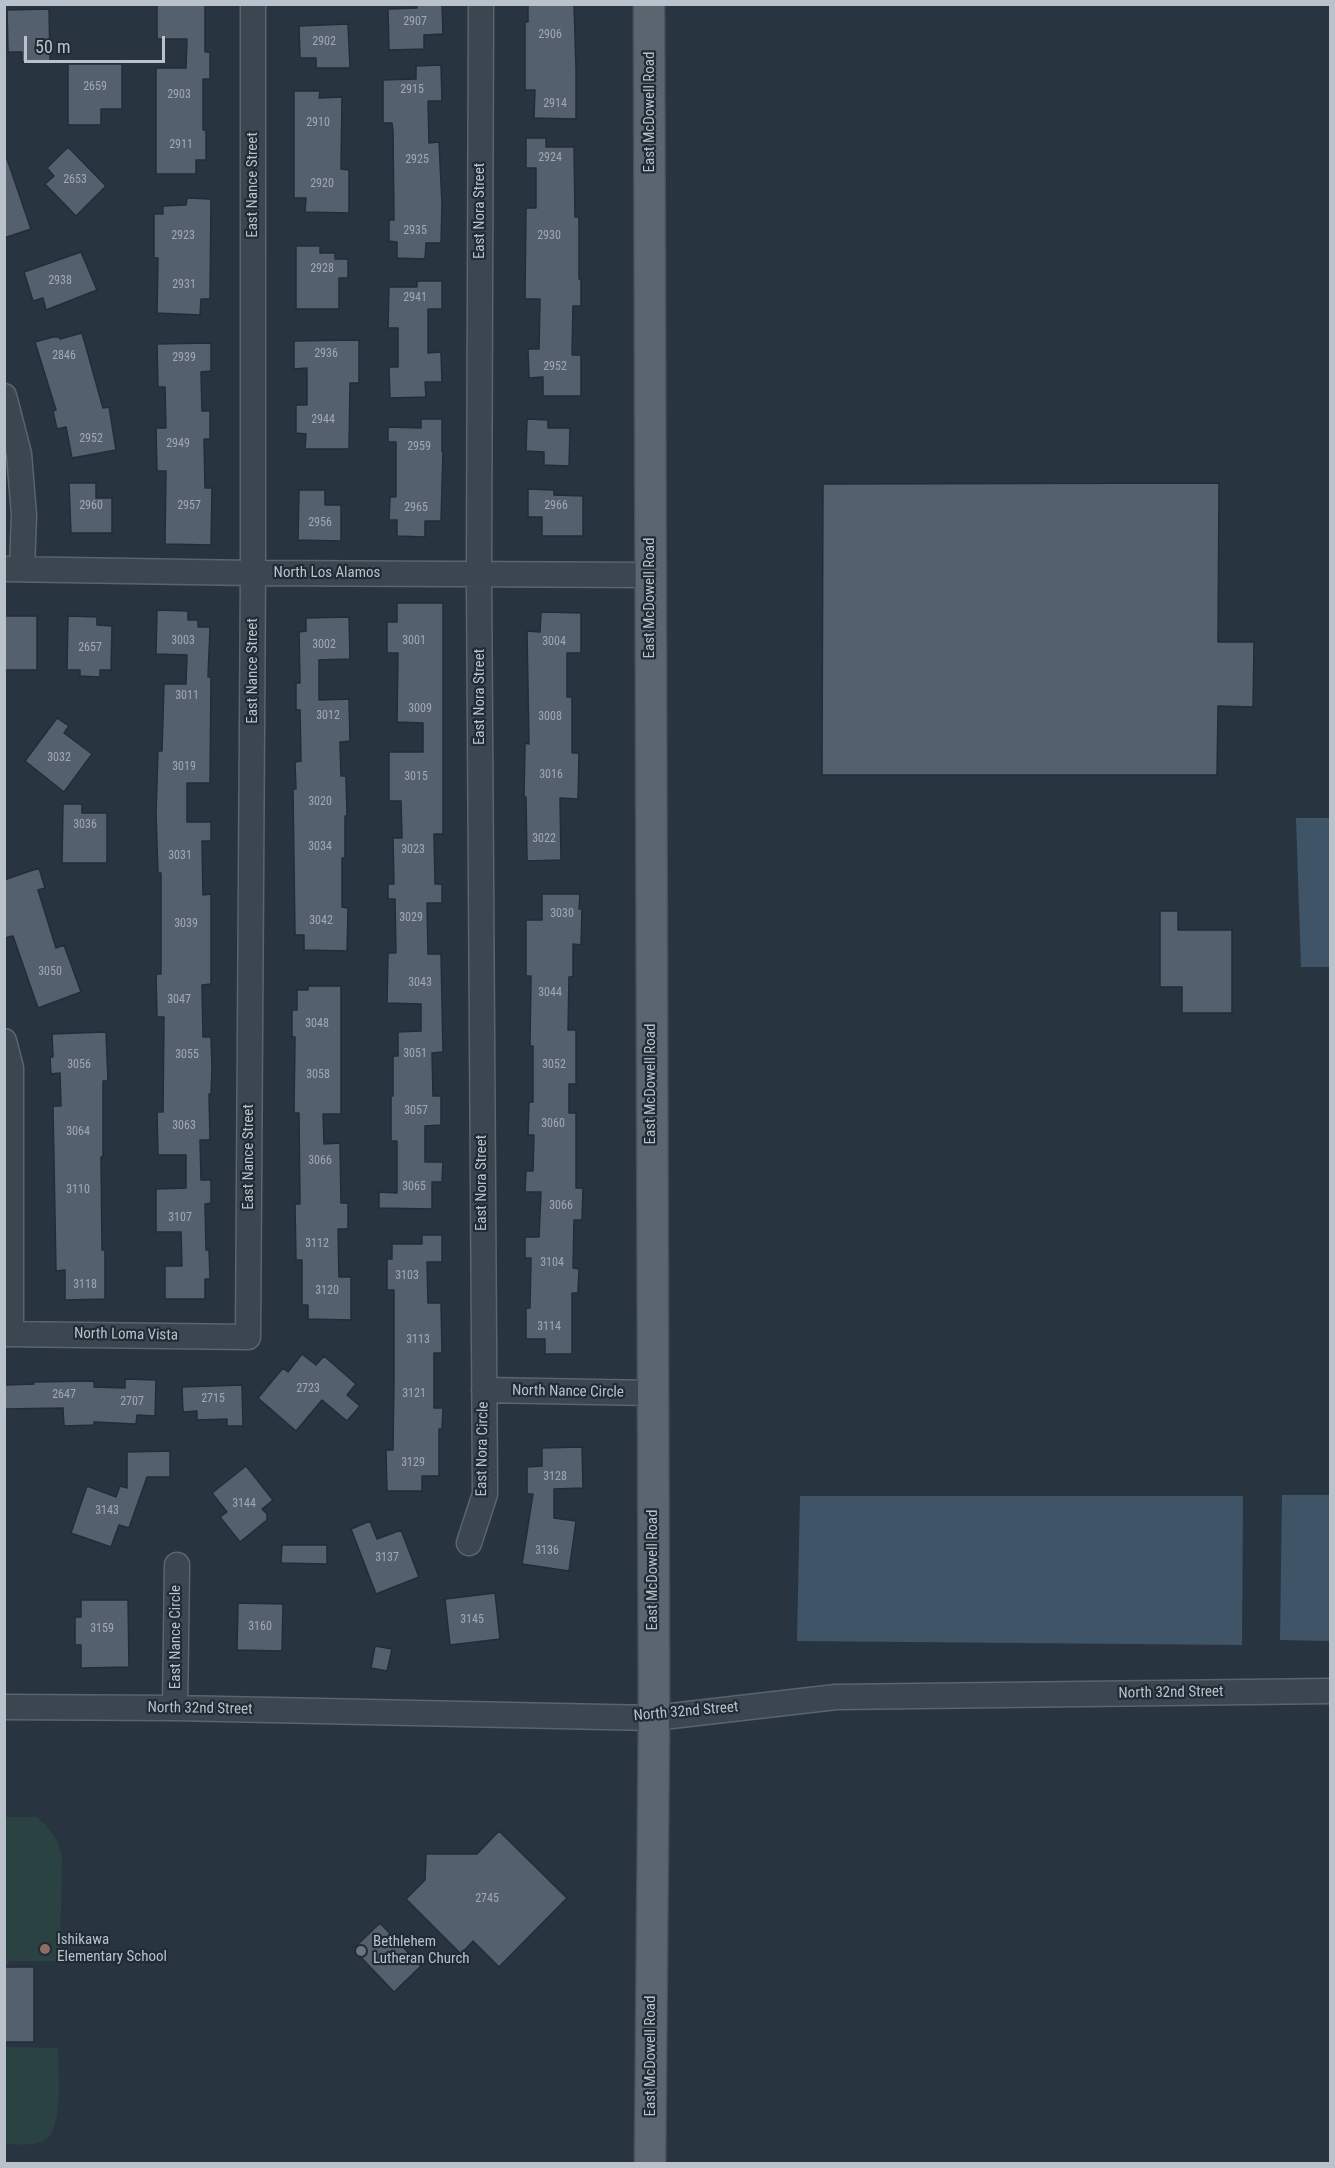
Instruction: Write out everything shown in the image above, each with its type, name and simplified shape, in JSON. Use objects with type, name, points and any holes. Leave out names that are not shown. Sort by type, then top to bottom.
[{"type":"main road","name":"East McDowell Road","points":[[650,4],[654,1718],[650,2163]]},
{"type":"street","name":"East Nance Street","points":[[248,1337],[254,4]]},
{"type":"street","name":"East Nora Street","points":[[481,4],[479,574],[484,1390]]},
{"type":"street","points":[[4,396],[19,454],[24,515],[13,569]]},
{"type":"street","name":"North Los Alamos","points":[[13,569],[650,575]]},
{"type":"street","points":[[4,1041],[11,1068],[8,1334]]},
{"type":"street","name":"North Loma Vista","points":[[8,1334],[248,1337]]},
{"type":"street","name":"North Nance Circle","points":[[484,1390],[652,1393]]},
{"type":"street","name":"East Nora Circle","points":[[469,1543],[485,1494],[484,1390]]},
{"type":"street","name":"East Nance Circle","points":[[175,1708],[177,1565]]},
{"type":"street","name":"North 32nd Street","points":[[4,1707],[175,1708],[654,1718],[836,1697],[1330,1691]]},
{"type":"green space","points":[[5,1817],[37,1817],[50,1830],[58,1844],[62,1856],[60,1961],[9,1961],[5,1964]]},
{"type":"green space","points":[[5,2047],[58,2048],[58,2110],[52,2132],[42,2142],[5,2144]]},
{"type":"water","points":[[1296,818],[1330,818],[1330,967],[1301,967]]},
{"type":"water","points":[[1282,1495],[1330,1495],[1330,1641],[1280,1640]]},
{"type":"water","points":[[800,1496],[1243,1496],[1242,1645],[797,1641]]},
{"type":"building","points":[[157,4],[205,4],[205,52],[210,52],[210,79],[203,79],[203,130],[206,130],[206,160],[196,160],[196,174],[156,174],[156,68],[186,68],[187,39],[157,39]]},
{"type":"building","points":[[416,4],[442,4],[443,34],[424,35],[424,49],[389,50],[388,9],[417,8]]},
{"type":"building","points":[[528,4],[574,4],[576,119],[534,118],[535,90],[525,90],[525,22],[528,22]]},
{"type":"building","points":[[49,9],[50,61],[22,62],[22,52],[8,52],[7,10]]},
{"type":"building","points":[[348,24],[350,68],[316,68],[316,58],[300,58],[299,26]]},
{"type":"building","points":[[68,64],[122,64],[122,109],[101,109],[101,125],[68,125]]},
{"type":"building","points":[[441,65],[442,101],[428,101],[429,143],[439,142],[441,243],[426,243],[425,259],[397,258],[397,242],[389,241],[389,220],[394,220],[393,131],[392,123],[383,123],[383,80],[416,79],[416,66]]},
{"type":"building","points":[[294,91],[320,91],[319,98],[342,97],[341,169],[349,170],[349,213],[305,212],[306,198],[294,198]]},
{"type":"building","points":[[526,138],[546,138],[546,147],[574,147],[575,217],[579,217],[581,306],[573,306],[572,355],[581,355],[581,396],[543,396],[543,377],[529,378],[528,349],[539,349],[540,299],[525,299],[526,208],[536,208],[536,168],[526,168]]},
{"type":"building","points":[[68,147],[106,186],[76,216],[45,184],[54,176],[47,168]]},
{"type":"building","points":[[4,159],[7,159],[31,229],[4,238]]},
{"type":"building","points":[[187,198],[211,199],[210,299],[201,299],[200,315],[157,313],[158,258],[154,258],[154,214],[163,214],[163,206],[186,205]]},
{"type":"building","points":[[296,246],[320,246],[320,253],[335,253],[335,259],[348,259],[348,278],[339,278],[339,309],[296,309]]},
{"type":"building","points":[[81,252],[97,290],[46,310],[43,298],[33,301],[24,272]]},
{"type":"building","points":[[417,281],[442,281],[442,309],[428,309],[428,353],[441,352],[442,382],[425,382],[426,397],[390,398],[389,367],[398,367],[398,328],[388,328],[389,287],[417,287]]},
{"type":"building","points":[[82,333],[103,408],[109,407],[116,450],[72,458],[66,427],[57,429],[53,411],[56,410],[35,342]]},
{"type":"building","points":[[359,340],[359,383],[350,383],[349,449],[305,449],[306,434],[296,433],[296,405],[307,405],[307,368],[294,369],[294,341]]},
{"type":"building","points":[[211,343],[211,371],[201,372],[202,411],[210,411],[210,439],[204,439],[205,488],[212,488],[211,545],[165,544],[166,471],[157,471],[156,428],[166,428],[165,387],[158,387],[157,344]]},
{"type":"building","points":[[421,419],[442,419],[441,521],[425,521],[425,537],[397,536],[397,520],[389,520],[390,497],[396,497],[396,442],[388,442],[388,427],[421,428]]},
{"type":"building","points":[[527,419],[548,420],[548,428],[570,428],[569,466],[544,465],[544,452],[526,451]]},
{"type":"building","points":[[69,483],[96,483],[96,498],[112,498],[112,533],[71,533]]},
{"type":"building","points":[[1219,483],[1218,642],[1254,642],[1253,707],[1218,706],[1217,775],[822,775],[823,484]]},
{"type":"building","points":[[528,489],[554,490],[554,495],[583,496],[583,536],[542,536],[542,517],[528,517]]},
{"type":"building","points":[[299,490],[325,490],[325,505],[341,505],[341,541],[298,540]]},
{"type":"building","points":[[397,603],[443,603],[443,834],[434,834],[435,884],[442,884],[442,903],[427,903],[428,954],[441,954],[443,1052],[432,1053],[433,1096],[441,1096],[441,1125],[425,1126],[425,1162],[443,1162],[442,1182],[432,1182],[432,1209],[379,1208],[379,1192],[397,1193],[397,1141],[391,1141],[391,1096],[393,1096],[393,1056],[398,1056],[398,1032],[421,1031],[421,1004],[387,1003],[388,953],[396,953],[395,899],[388,899],[388,884],[394,884],[393,838],[402,838],[401,801],[389,801],[389,752],[423,752],[423,723],[397,722],[398,653],[387,653],[387,622],[397,622]]},
{"type":"building","points":[[157,610],[188,611],[188,620],[198,620],[198,627],[210,627],[208,677],[211,677],[210,783],[187,783],[187,822],[211,822],[211,841],[202,841],[203,895],[211,894],[211,984],[202,985],[203,1037],[211,1037],[212,1067],[211,1094],[209,1094],[210,1140],[200,1140],[201,1180],[211,1180],[211,1203],[205,1204],[206,1250],[209,1250],[210,1279],[205,1279],[205,1299],[165,1299],[165,1266],[182,1266],[181,1232],[156,1232],[156,1189],[186,1188],[186,1155],[158,1155],[157,1112],[163,1112],[164,1017],[157,1017],[156,974],[161,974],[161,873],[158,873],[156,814],[158,751],[162,751],[164,684],[186,684],[187,655],[156,654]]},
{"type":"building","points":[[541,612],[581,613],[581,653],[567,653],[567,697],[572,697],[572,753],[579,753],[578,799],[560,798],[561,860],[527,861],[526,797],[524,797],[525,743],[529,744],[527,631],[540,632]]},
{"type":"building","points":[[4,616],[37,616],[37,670],[4,670]]},
{"type":"building","points":[[68,616],[97,617],[97,625],[112,626],[111,670],[100,670],[100,677],[80,676],[80,670],[67,670]]},
{"type":"building","points":[[349,617],[350,659],[319,660],[319,700],[349,699],[350,741],[340,742],[341,776],[346,776],[347,816],[345,816],[345,858],[342,858],[342,907],[348,908],[347,951],[304,950],[304,935],[295,935],[293,789],[296,789],[295,762],[301,761],[300,710],[296,710],[296,683],[300,683],[299,632],[306,631],[306,618]]},
{"type":"building","points":[[57,718],[69,726],[64,733],[92,754],[64,792],[25,761]]},
{"type":"building","points":[[63,804],[82,804],[82,813],[107,813],[107,863],[62,863]]},
{"type":"building","points":[[39,868],[45,888],[38,890],[56,948],[64,945],[81,992],[38,1008],[13,936],[4,938],[4,880]]},
{"type":"building","points":[[542,894],[580,894],[579,909],[582,909],[581,945],[573,944],[573,977],[569,977],[568,1030],[576,1030],[576,1084],[569,1084],[569,1113],[576,1113],[576,1188],[583,1188],[582,1220],[574,1220],[573,1268],[579,1269],[578,1293],[572,1293],[572,1354],[545,1354],[545,1339],[526,1339],[526,1308],[530,1308],[531,1258],[525,1258],[525,1237],[539,1237],[541,1192],[525,1192],[526,1171],[533,1171],[534,1135],[528,1135],[529,1102],[533,1102],[533,1046],[530,1046],[531,976],[526,976],[526,920],[542,920]]},
{"type":"building","points":[[1160,911],[1178,911],[1178,930],[1232,930],[1232,1013],[1182,1013],[1182,987],[1160,987]]},
{"type":"building","points":[[308,986],[341,986],[341,1114],[323,1114],[324,1144],[340,1143],[341,1203],[348,1203],[348,1229],[338,1229],[339,1277],[351,1277],[351,1320],[308,1319],[308,1305],[302,1305],[302,1260],[296,1260],[295,1204],[300,1204],[299,1113],[294,1113],[295,1037],[292,1037],[292,1010],[297,1010],[297,990],[308,990]]},
{"type":"building","points":[[106,1032],[108,1081],[103,1081],[103,1157],[101,1157],[105,1299],[65,1300],[65,1270],[56,1271],[53,1106],[61,1106],[60,1073],[51,1074],[52,1034]]},
{"type":"building","points":[[422,1235],[442,1235],[442,1262],[427,1262],[428,1303],[441,1303],[442,1353],[434,1353],[434,1408],[443,1408],[442,1429],[439,1429],[439,1476],[422,1476],[422,1491],[387,1491],[386,1450],[393,1450],[394,1290],[387,1290],[387,1259],[392,1259],[392,1244],[422,1244]]},
{"type":"building","points":[[302,1354],[316,1365],[324,1356],[356,1384],[347,1395],[360,1406],[347,1421],[322,1400],[296,1431],[258,1398],[283,1368],[288,1372]]},
{"type":"building","points":[[125,1379],[156,1380],[155,1416],[137,1415],[136,1424],[94,1422],[94,1425],[64,1426],[63,1408],[4,1409],[4,1385],[94,1381],[94,1387],[125,1388]]},
{"type":"building","points":[[242,1385],[243,1426],[227,1426],[227,1419],[197,1420],[197,1411],[183,1412],[182,1387]]},
{"type":"building","points":[[582,1447],[583,1488],[554,1489],[554,1518],[576,1521],[569,1571],[522,1564],[533,1494],[527,1494],[527,1467],[542,1466],[542,1448]]},
{"type":"building","points":[[170,1451],[170,1477],[147,1477],[129,1528],[119,1525],[111,1547],[71,1533],[87,1486],[116,1497],[120,1486],[127,1488],[127,1452]]},
{"type":"building","points":[[246,1466],[273,1500],[262,1509],[267,1514],[267,1520],[240,1542],[220,1517],[227,1512],[212,1493]]},
{"type":"building","points":[[370,1521],[377,1539],[401,1530],[419,1577],[376,1594],[351,1529]]},
{"type":"building","points":[[282,1545],[327,1545],[327,1564],[281,1563]]},
{"type":"building","points":[[495,1593],[500,1639],[450,1645],[445,1599]]},
{"type":"building","points":[[81,1600],[128,1600],[129,1667],[81,1668],[81,1645],[75,1645],[75,1617],[81,1617]]},
{"type":"building","points":[[238,1603],[283,1604],[282,1651],[237,1650]]},
{"type":"building","points":[[375,1646],[392,1649],[387,1671],[371,1668]]},
{"type":"building","points":[[499,1831],[567,1898],[499,1967],[473,1941],[461,1954],[406,1899],[425,1880],[426,1854],[477,1854]]},
{"type":"building","points":[[380,1923],[421,1966],[394,1992],[353,1949]]},
{"type":"building","points":[[4,1967],[34,1967],[34,2042],[4,2042]]},
{"type":"place","name":"Ishikawa Elementary School","points":[[45,1949]]},
{"type":"place","name":"Bethlehem Lutheran Church","points":[[361,1951]]}]
